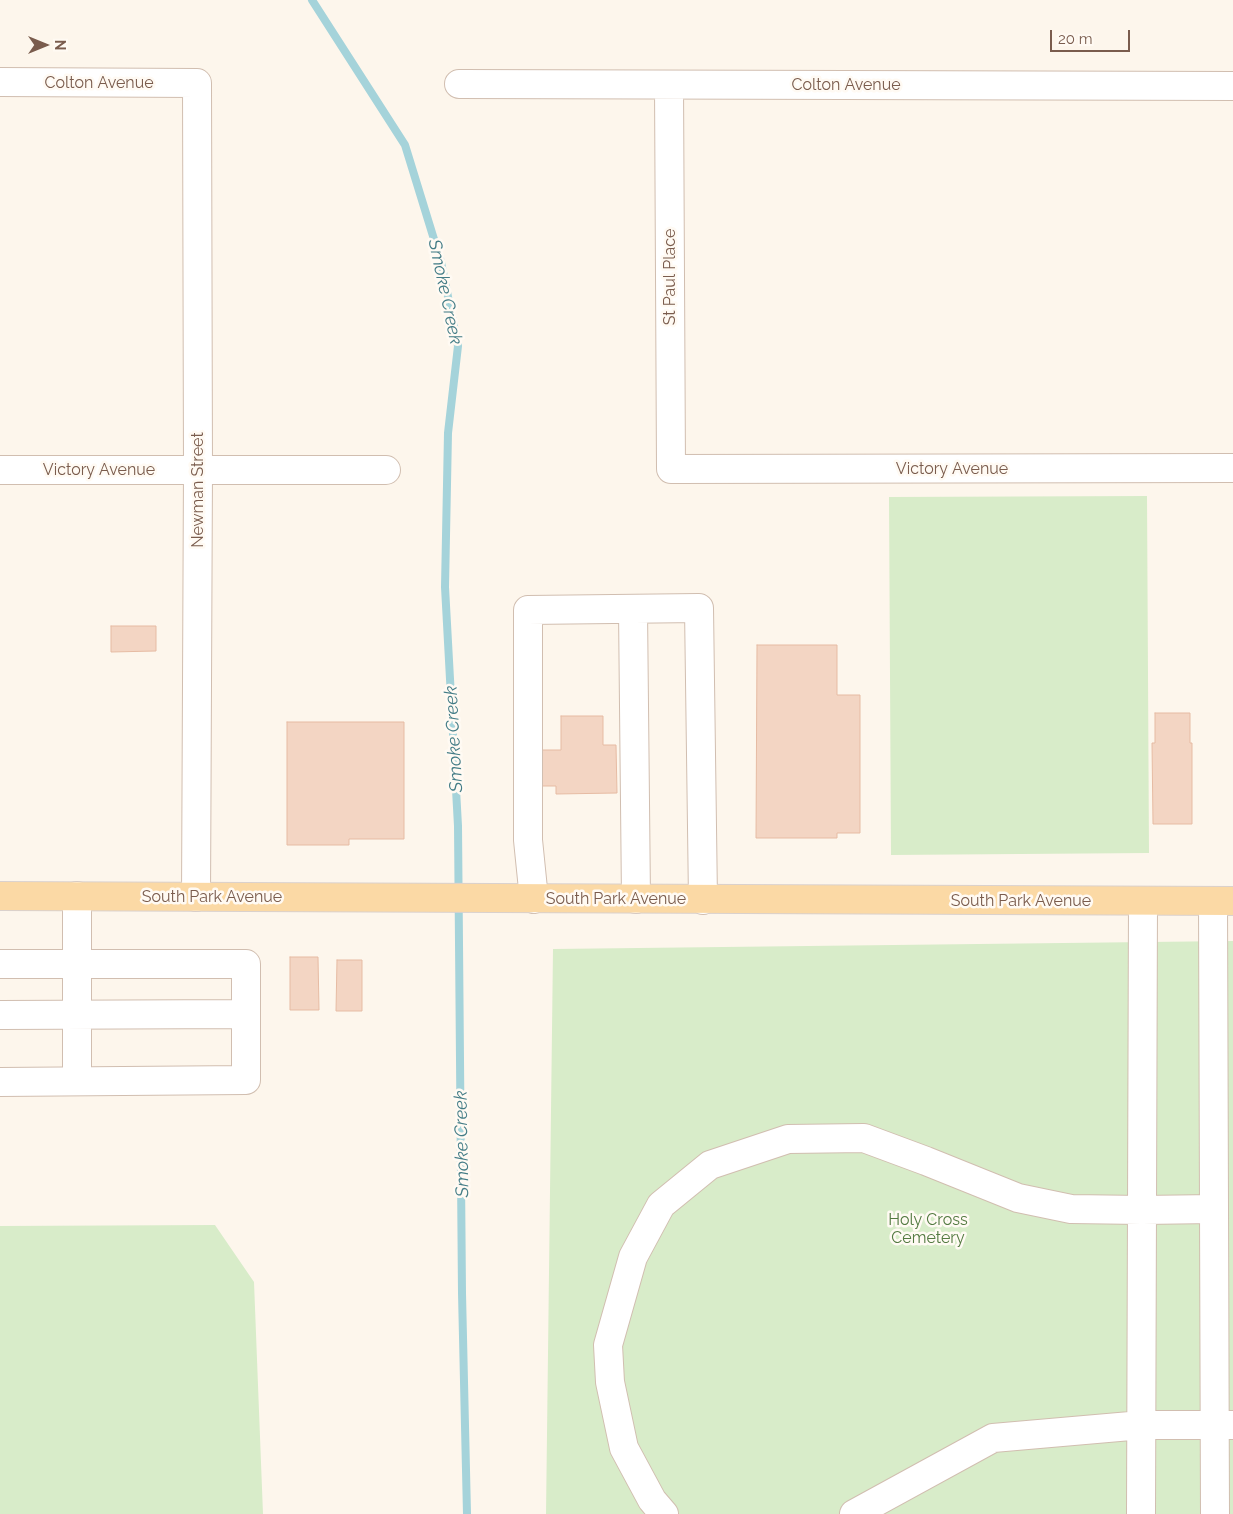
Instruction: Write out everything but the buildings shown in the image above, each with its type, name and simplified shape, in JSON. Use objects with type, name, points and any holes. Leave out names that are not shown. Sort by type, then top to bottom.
[{"type":"main road","name":"South Park Avenue","points":[[0,896],[1223,901]]},
{"type":"street","name":"Colton Avenue","points":[[0,82],[197,83]]},
{"type":"street","name":"Newman Street","points":[[196,897],[197,83]]},
{"type":"street","name":"Colton Avenue","points":[[459,84],[1233,86]]},
{"type":"street","name":"St Paul Place","points":[[669,85],[670,469]]},
{"type":"street","name":"Victory Avenue","points":[[670,469],[1233,468]]},
{"type":"street","name":"Victory Avenue","points":[[0,470],[386,470]]},
{"type":"street","points":[[534,899],[528,840],[528,610],[699,608],[703,900]]},
{"type":"street","points":[[633,609],[636,899]]},
{"type":"street","points":[[77,896],[77,1081]]},
{"type":"street","points":[[1214,1514],[1224,1424],[1214,1208],[1223,901]]},
{"type":"street","points":[[1141,1514],[1143,902]]},
{"type":"street","points":[[0,964],[246,964],[246,1014],[246,1080],[0,1082]]},
{"type":"street","points":[[0,1015],[246,1014]]},
{"type":"street","points":[[664,1514],[652,1500],[624,1448],[610,1382],[608,1345],[633,1257],[661,1205],[710,1165],[788,1140],[864,1138],[1018,1198],[1071,1208],[1142,1210],[1214,1208]]},
{"type":"street","points":[[854,1514],[993,1438],[1142,1425],[1224,1424]]},
{"type":"green space","points":[[1147,496],[1149,853],[891,855],[889,497]]},
{"type":"green space","name":"Holy Cross Cemetery","points":[[1233,941],[1233,1514],[546,1514],[553,949]]},
{"type":"green space","points":[[215,1225],[254,1282],[263,1514],[0,1514],[0,1226]]},
{"type":"waterway","name":"Smoke Creek","points":[[312,0],[405,145],[441,262],[458,346],[448,433],[445,587],[458,826],[462,1293],[467,1514]]}]
